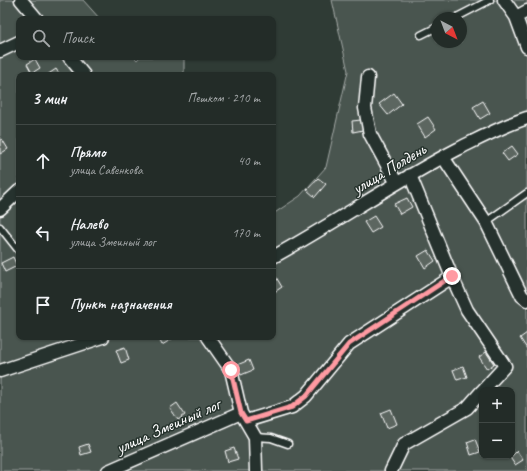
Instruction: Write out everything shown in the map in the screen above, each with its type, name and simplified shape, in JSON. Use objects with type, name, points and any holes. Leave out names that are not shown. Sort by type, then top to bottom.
[{"type":"street","points":[[21,0],[34,16]]},
{"type":"street","points":[[504,0],[522,14],[527,46]]},
{"type":"street","points":[[0,51],[16,43]]},
{"type":"street","points":[[72,60],[82,72]]},
{"type":"street","points":[[368,77],[365,108],[370,134],[396,182]]},
{"type":"street","name":"улица Полдень","points":[[276,256],[318,232],[396,182],[505,125],[527,118]]},
{"type":"street","points":[[443,157],[486,222],[522,296],[527,300]]},
{"type":"street","points":[[410,175],[467,310],[505,366],[487,387]]},
{"type":"street","points":[[0,209],[16,194]]},
{"type":"street","name":"улица Змеиный лог","points":[[108,471],[243,417],[292,407],[306,396],[349,344],[452,276]]},
{"type":"street","points":[[0,371],[94,340]]},
{"type":"street","points":[[210,340],[231,370],[243,417],[255,437],[256,471]]},
{"type":"street","points":[[391,471],[404,444],[467,408],[479,395]]},
{"type":"lane","points":[[466,12],[490,0]]},
{"type":"lane","points":[[421,35],[431,30]]},
{"type":"lane","points":[[486,222],[527,193]]},
{"type":"lane","points":[[0,227],[16,248]]},
{"type":"lane","points":[[255,437],[271,438],[288,444]]},
{"type":"shaded area","points":[[0,0],[83,0],[97,16],[16,16],[16,60],[184,60],[184,72],[16,72],[16,340],[276,340],[276,212],[300,196],[326,167],[348,71],[332,0],[527,0],[527,471],[0,471]]},
{"type":"building","points":[[36,60],[40,68],[31,72],[27,64]]},
{"type":"building","points":[[394,93],[402,104],[388,115],[379,104]]},
{"type":"building","points":[[483,101],[490,113],[480,119],[473,107]]},
{"type":"building","points":[[428,117],[436,129],[425,137],[417,124]]},
{"type":"building","points":[[361,120],[363,130],[353,132],[352,121]]},
{"type":"building","points":[[2,139],[8,149],[0,154],[0,140]]},
{"type":"building","points":[[512,146],[518,154],[508,161],[502,153]]},
{"type":"building","points":[[318,178],[326,184],[315,197],[307,190]]},
{"type":"building","points":[[407,198],[412,207],[400,214],[394,204]]},
{"type":"building","points":[[374,216],[381,227],[371,233],[364,222]]},
{"type":"building","points":[[428,250],[435,261],[425,268],[418,256]]},
{"type":"building","points":[[13,257],[16,266],[5,272],[1,263]]},
{"type":"building","points":[[276,277],[282,287],[276,291]]},
{"type":"building","points":[[527,333],[527,349],[520,338]]},
{"type":"building","points":[[160,340],[170,340],[162,345]]},
{"type":"building","points":[[125,347],[129,360],[121,363],[116,350]]},
{"type":"building","points":[[486,352],[494,364],[487,369],[479,357]]},
{"type":"building","points":[[249,360],[253,370],[241,375],[237,365]]},
{"type":"building","points":[[463,366],[467,377],[457,380],[453,370]]},
{"type":"building","points":[[177,403],[185,415],[178,420],[170,408]]},
{"type":"building","points":[[391,409],[397,424],[387,428],[381,413]]},
{"type":"building","points":[[475,439],[479,452],[471,455],[467,442]]},
{"type":"building","points":[[88,444],[91,452],[81,455],[79,447]]},
{"type":"building","points":[[234,448],[238,459],[228,462],[225,451]]},
{"type":"building","points":[[517,451],[523,460],[515,465],[511,459],[515,459],[515,453]]},
{"type":"route","points":[[231,370],[241,413],[246,421],[292,407],[306,396],[349,344],[452,276]]}]
